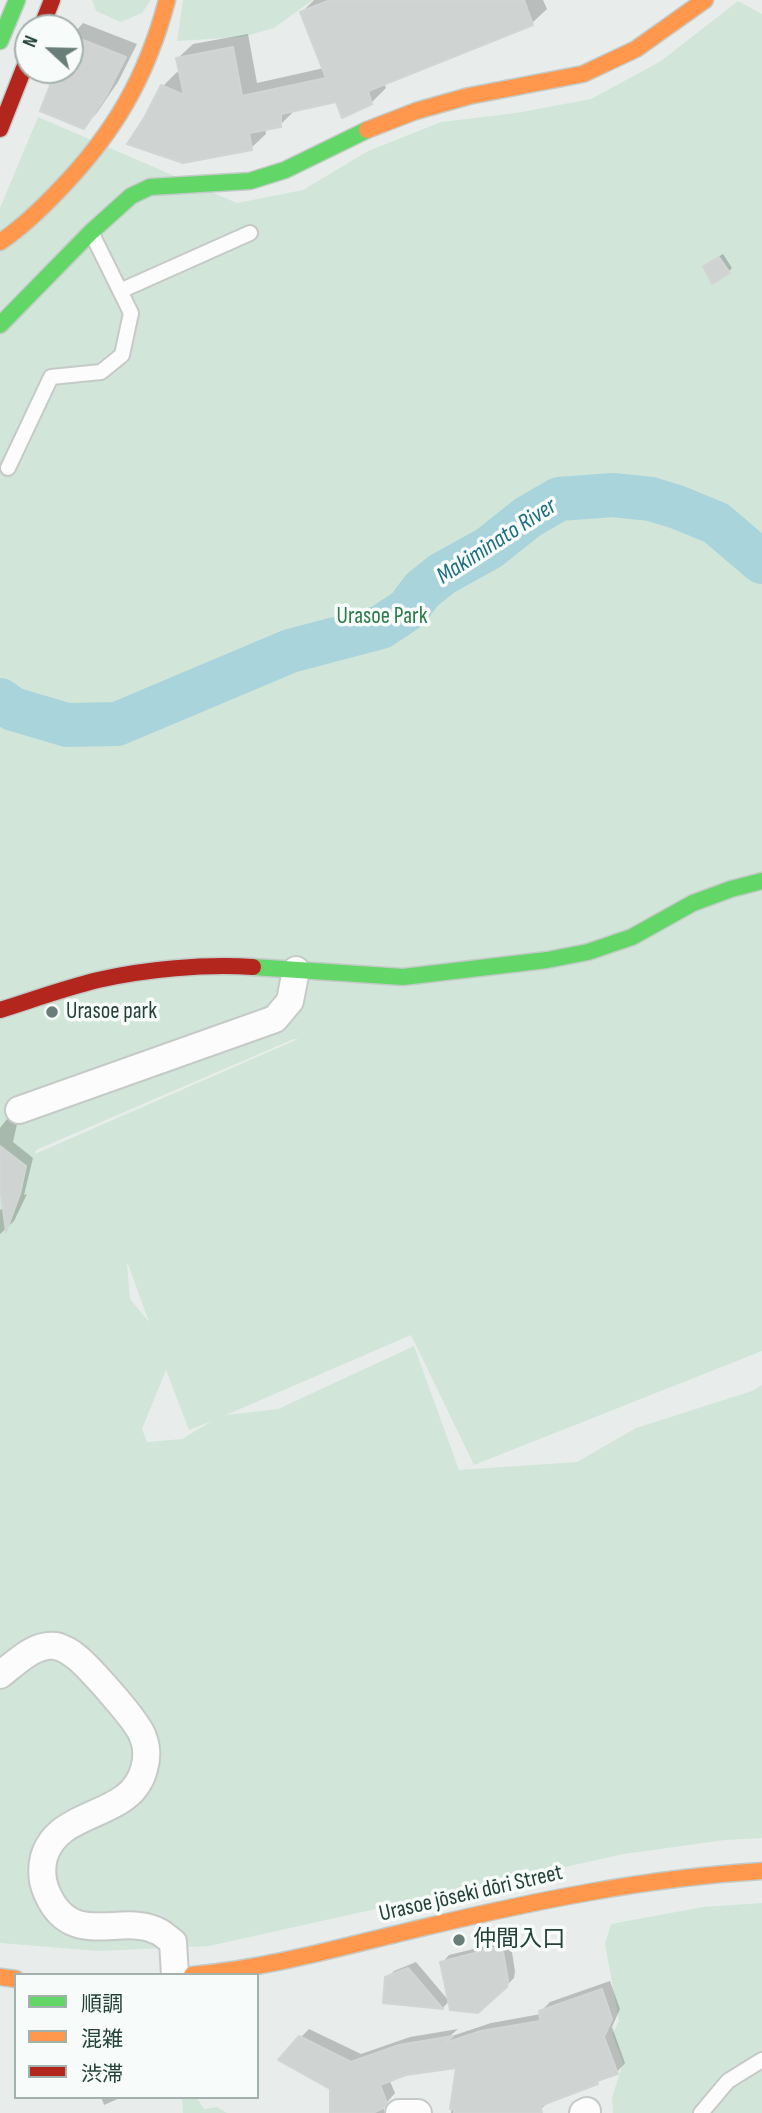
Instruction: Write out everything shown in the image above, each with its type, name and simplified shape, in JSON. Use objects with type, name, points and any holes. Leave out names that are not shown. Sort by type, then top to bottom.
[{"type":"main road","points":[[0,41],[17,0]]},
{"type":"main road","points":[[0,325],[90,232],[131,196],[150,187],[250,181],[285,170],[371,128],[416,111],[469,96],[583,74],[636,49],[705,0]]},
{"type":"main road","points":[[0,242],[33,217],[83,167],[125,109],[146,66],[165,8]]},
{"type":"main road","points":[[0,129],[18,84]]},
{"type":"main road","points":[[0,1010],[99,980],[169,969],[223,965],[403,977],[557,958],[588,952],[632,937],[693,903],[762,881]]},
{"type":"main road","name":"Urasoe jōseki dōri Street","points":[[208,1973],[266,1964],[589,1890],[698,1875],[762,1871]]},
{"type":"street","points":[[19,1110],[275,1019],[290,1001],[296,970]]},
{"type":"street","points":[[0,1675],[36,1649],[48,1646],[66,1649],[79,1659],[135,1723],[143,1737],[146,1753],[145,1768],[139,1782],[117,1804],[72,1824],[57,1834],[43,1860],[43,1884],[59,1912],[79,1924],[102,1927],[138,1926],[157,1930],[173,1942],[176,1973]]},
{"type":"street","points":[[399,2113],[418,2113]]},
{"type":"lane","points":[[8,468],[51,377],[101,372],[122,355],[131,313],[90,232]]},
{"type":"lane","points":[[120,291],[250,233]]},
{"type":"lane","points":[[701,2113],[727,2081],[762,2060]]},
{"type":"green space","points":[[92,0],[151,0],[142,13],[121,22],[96,11]]},
{"type":"green space","points":[[183,0],[313,0],[274,28],[242,37],[177,41]]},
{"type":"green space","name":"Urasoe Park","points":[[738,1],[762,14],[762,1351],[474,1465],[411,1335],[226,1415],[278,1409],[414,1346],[459,1470],[577,1462],[636,1428],[752,1391],[762,1385],[762,1838],[725,1840],[624,1854],[209,1946],[99,1951],[0,1943],[0,208],[38,117],[237,203],[303,190],[368,151],[441,122],[516,113],[591,99],[661,61]],"holes":[[[298,1039],[35,1154],[36,1150]],[[127,1264],[149,1322],[130,1299]],[[166,1370],[189,1430],[212,1421],[182,1439],[147,1442],[142,1429]]]},
{"type":"green space","points":[[762,1903],[762,2113],[613,2113],[612,2098],[623,2063],[612,2034],[619,2021],[605,1944],[611,1924],[703,1907]]},
{"type":"green space","points":[[182,2099],[197,2099],[204,2109],[217,2107],[227,2113],[183,2113]]},
{"type":"building","points":[[330,0],[524,0],[533,25],[368,91],[372,104],[342,118],[336,102],[281,114],[281,127],[249,133],[252,150],[183,163],[127,144],[161,85],[184,95],[176,58],[233,47],[242,96],[326,78],[300,12]]},
{"type":"building","points":[[84,40],[126,57],[106,96],[84,129],[40,111],[51,84],[84,84]]},
{"type":"building","points":[[719,257],[730,273],[712,284],[703,266]]},
{"type":"building","points":[[0,1146],[26,1166],[20,1194],[6,1232],[0,1186]]},
{"type":"building","points":[[502,1946],[507,1987],[478,2013],[450,2010],[440,1962]]},
{"type":"building","points":[[408,1968],[443,2009],[383,2003],[385,1977]]},
{"type":"building","points":[[602,1989],[612,2019],[604,2037],[618,2074],[540,2106],[542,2113],[454,2113],[454,2109],[450,2109],[456,2068],[406,2075],[380,2085],[387,2103],[373,2113],[330,2113],[330,2089],[278,2060],[299,2036],[351,2062],[399,2045],[453,2036],[445,2043],[481,2031],[540,2021],[539,2011]]},
{"type":"waterway","name":"Makiminato River","points":[[0,700],[13,709],[67,725],[117,724],[290,651],[381,627],[408,609],[422,590],[442,574],[489,548],[528,517],[559,499],[613,495],[651,499],[677,507],[716,523],[762,562]]},
{"type":"traffic: fast","points":[[0,41],[17,0]]},
{"type":"traffic: fast","points":[[0,325],[91,232],[131,196],[150,187],[250,181],[285,170],[367,130]]},
{"type":"traffic: fast","points":[[253,967],[403,977],[547,960],[588,952],[632,937],[693,903],[762,881]]},
{"type":"traffic: slow","points":[[0,242],[24,224],[80,168],[113,124],[150,54],[167,0]]},
{"type":"traffic: slow","points":[[367,130],[416,111],[469,96],[583,74],[636,49],[705,0]]},
{"type":"traffic: slow","points":[[211,1973],[279,1962],[463,1918],[590,1892],[676,1879],[762,1871]]},
{"type":"traffic: slow","points":[[0,1977],[14,1979]]},
{"type":"traffic: jam","points":[[46,14],[52,0]]},
{"type":"traffic: jam","points":[[0,129],[18,84]]},
{"type":"traffic: jam","points":[[0,1010],[116,976],[195,967],[253,967]]},
{"type":"place","name":"Urasoe park","points":[[52,1012]]},
{"type":"place","name":"仲間入口","points":[[459,1940]]}]
